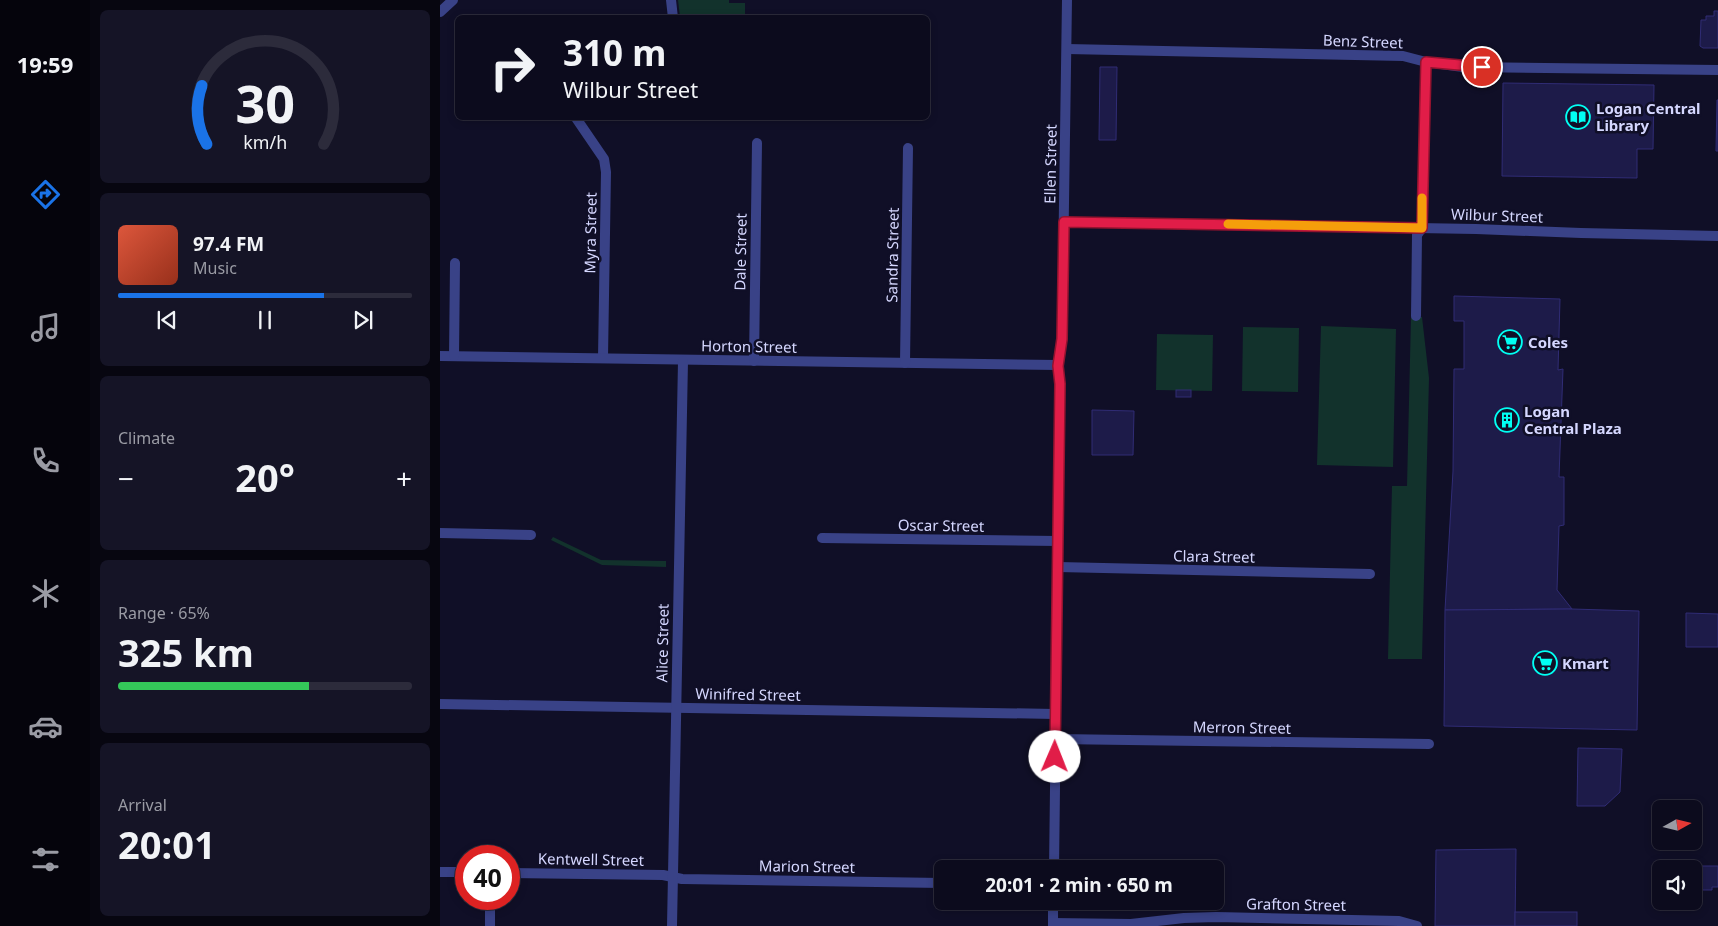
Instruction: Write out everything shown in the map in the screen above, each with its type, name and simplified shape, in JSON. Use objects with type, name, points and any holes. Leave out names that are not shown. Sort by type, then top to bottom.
[{"type":"street","points":[[440,12],[453,0]]},
{"type":"street","points":[[671,0],[671,15]]},
{"type":"street","name":"Ellen Street","points":[[1054,860],[1060,384],[1058,366],[1062,339],[1067,0]]},
{"type":"street","name":"Benz Street","points":[[1067,50],[1403,56],[1426,62],[1463,66],[1718,70]]},
{"type":"street","points":[[1416,316],[1417,235],[1422,228],[1426,62]]},
{"type":"street","name":"Myra Street","points":[[577,120],[604,159],[606,172],[603,358]]},
{"type":"street","name":"Dale Street","points":[[754,361],[757,143]]},
{"type":"street","name":"Sandra Street","points":[[905,363],[908,148]]},
{"type":"street","name":"Wilbur Street","points":[[1064,222],[1422,228],[1718,236]]},
{"type":"street","points":[[454,356],[455,263]]},
{"type":"street","name":"Horton Street","points":[[440,356],[1058,366]]},
{"type":"street","name":"Alice Street","points":[[672,926],[683,361]]},
{"type":"street","points":[[440,533],[531,535]]},
{"type":"street","name":"Oscar Street","points":[[822,538],[1058,542]]},
{"type":"street","name":"Clara Street","points":[[1058,568],[1370,574]]},
{"type":"street","name":"Winifred Street","points":[[440,704],[1055,714]]},
{"type":"street","name":"Merron Street","points":[[1056,739],[1429,744]]},
{"type":"street","points":[[440,872],[455,872]]},
{"type":"street","name":"Kentwell Street","points":[[520,873],[663,875],[672,877]]},
{"type":"street","name":"Marion Street","points":[[672,877],[682,879],[934,883]]},
{"type":"street","points":[[490,910],[490,926]]},
{"type":"street","points":[[1053,910],[1053,924]]},
{"type":"street","name":"Grafton Street","points":[[1053,924],[1131,924],[1184,918],[1216,917],[1399,921],[1417,926]]},
{"type":"green space","points":[[678,0],[729,0],[729,3],[745,3],[745,15],[680,15]]},
{"type":"green space","points":[[1411,317],[1422,317],[1429,378],[1422,659],[1388,659],[1392,486],[1407,486]]},
{"type":"green space","points":[[1321,326],[1396,329],[1393,467],[1317,465]]},
{"type":"green space","points":[[1243,327],[1299,328],[1298,392],[1242,391]]},
{"type":"green space","points":[[1157,334],[1213,335],[1212,391],[1156,390]]},
{"type":"green space","points":[[553,537],[601,560],[666,561],[666,567],[602,565],[551,540]]},
{"type":"building","points":[[1714,11],[1718,11],[1718,48],[1703,48],[1700,46],[1701,20],[1706,20],[1706,16],[1714,16]]},
{"type":"building","points":[[1100,67],[1117,67],[1116,140],[1099,140]]},
{"type":"building","name":"Logan Central Library","points":[[1503,83],[1654,85],[1653,149],[1637,149],[1637,178],[1502,176]]},
{"type":"building","points":[[1717,100],[1718,151],[1716,151]]},
{"type":"building","name":"Logan Central Plaza","points":[[1454,296],[1560,299],[1558,370],[1563,369],[1559,477],[1564,477],[1564,525],[1559,526],[1557,590],[1572,609],[1445,610],[1453,471],[1454,369],[1464,369],[1464,321],[1454,321]]},
{"type":"building","points":[[1176,390],[1191,390],[1191,397],[1176,397]]},
{"type":"building","points":[[1092,410],[1134,411],[1133,455],[1092,455]]},
{"type":"building","points":[[1572,609],[1639,611],[1637,730],[1444,726],[1445,610]]},
{"type":"building","points":[[1686,613],[1718,614],[1718,647],[1686,647]]},
{"type":"building","points":[[1578,748],[1622,749],[1620,792],[1605,806],[1577,806]]},
{"type":"building","points":[[1516,849],[1515,926],[1435,926],[1436,850]]},
{"type":"building","points":[[1702,866],[1718,866],[1718,887],[1712,887],[1712,890],[1702,890]]},
{"type":"building","points":[[1515,912],[1577,912],[1577,926],[1515,926]]},
{"type":"slow traffic","points":[[1228,224],[1422,228],[1422,198]]},
{"type":"place","name":"Logan Central Library","points":[[1578,117]]},
{"type":"place","name":"Coles","points":[[1510,342]]},
{"type":"place","name":"Logan Central Plaza","points":[[1507,420]]},
{"type":"place","name":"Kmart","points":[[1545,663]]},
{"type":"route","points":[[1055,757],[1060,384],[1058,366],[1062,339],[1064,222],[1422,228],[1426,62],[1482,67]]}]
